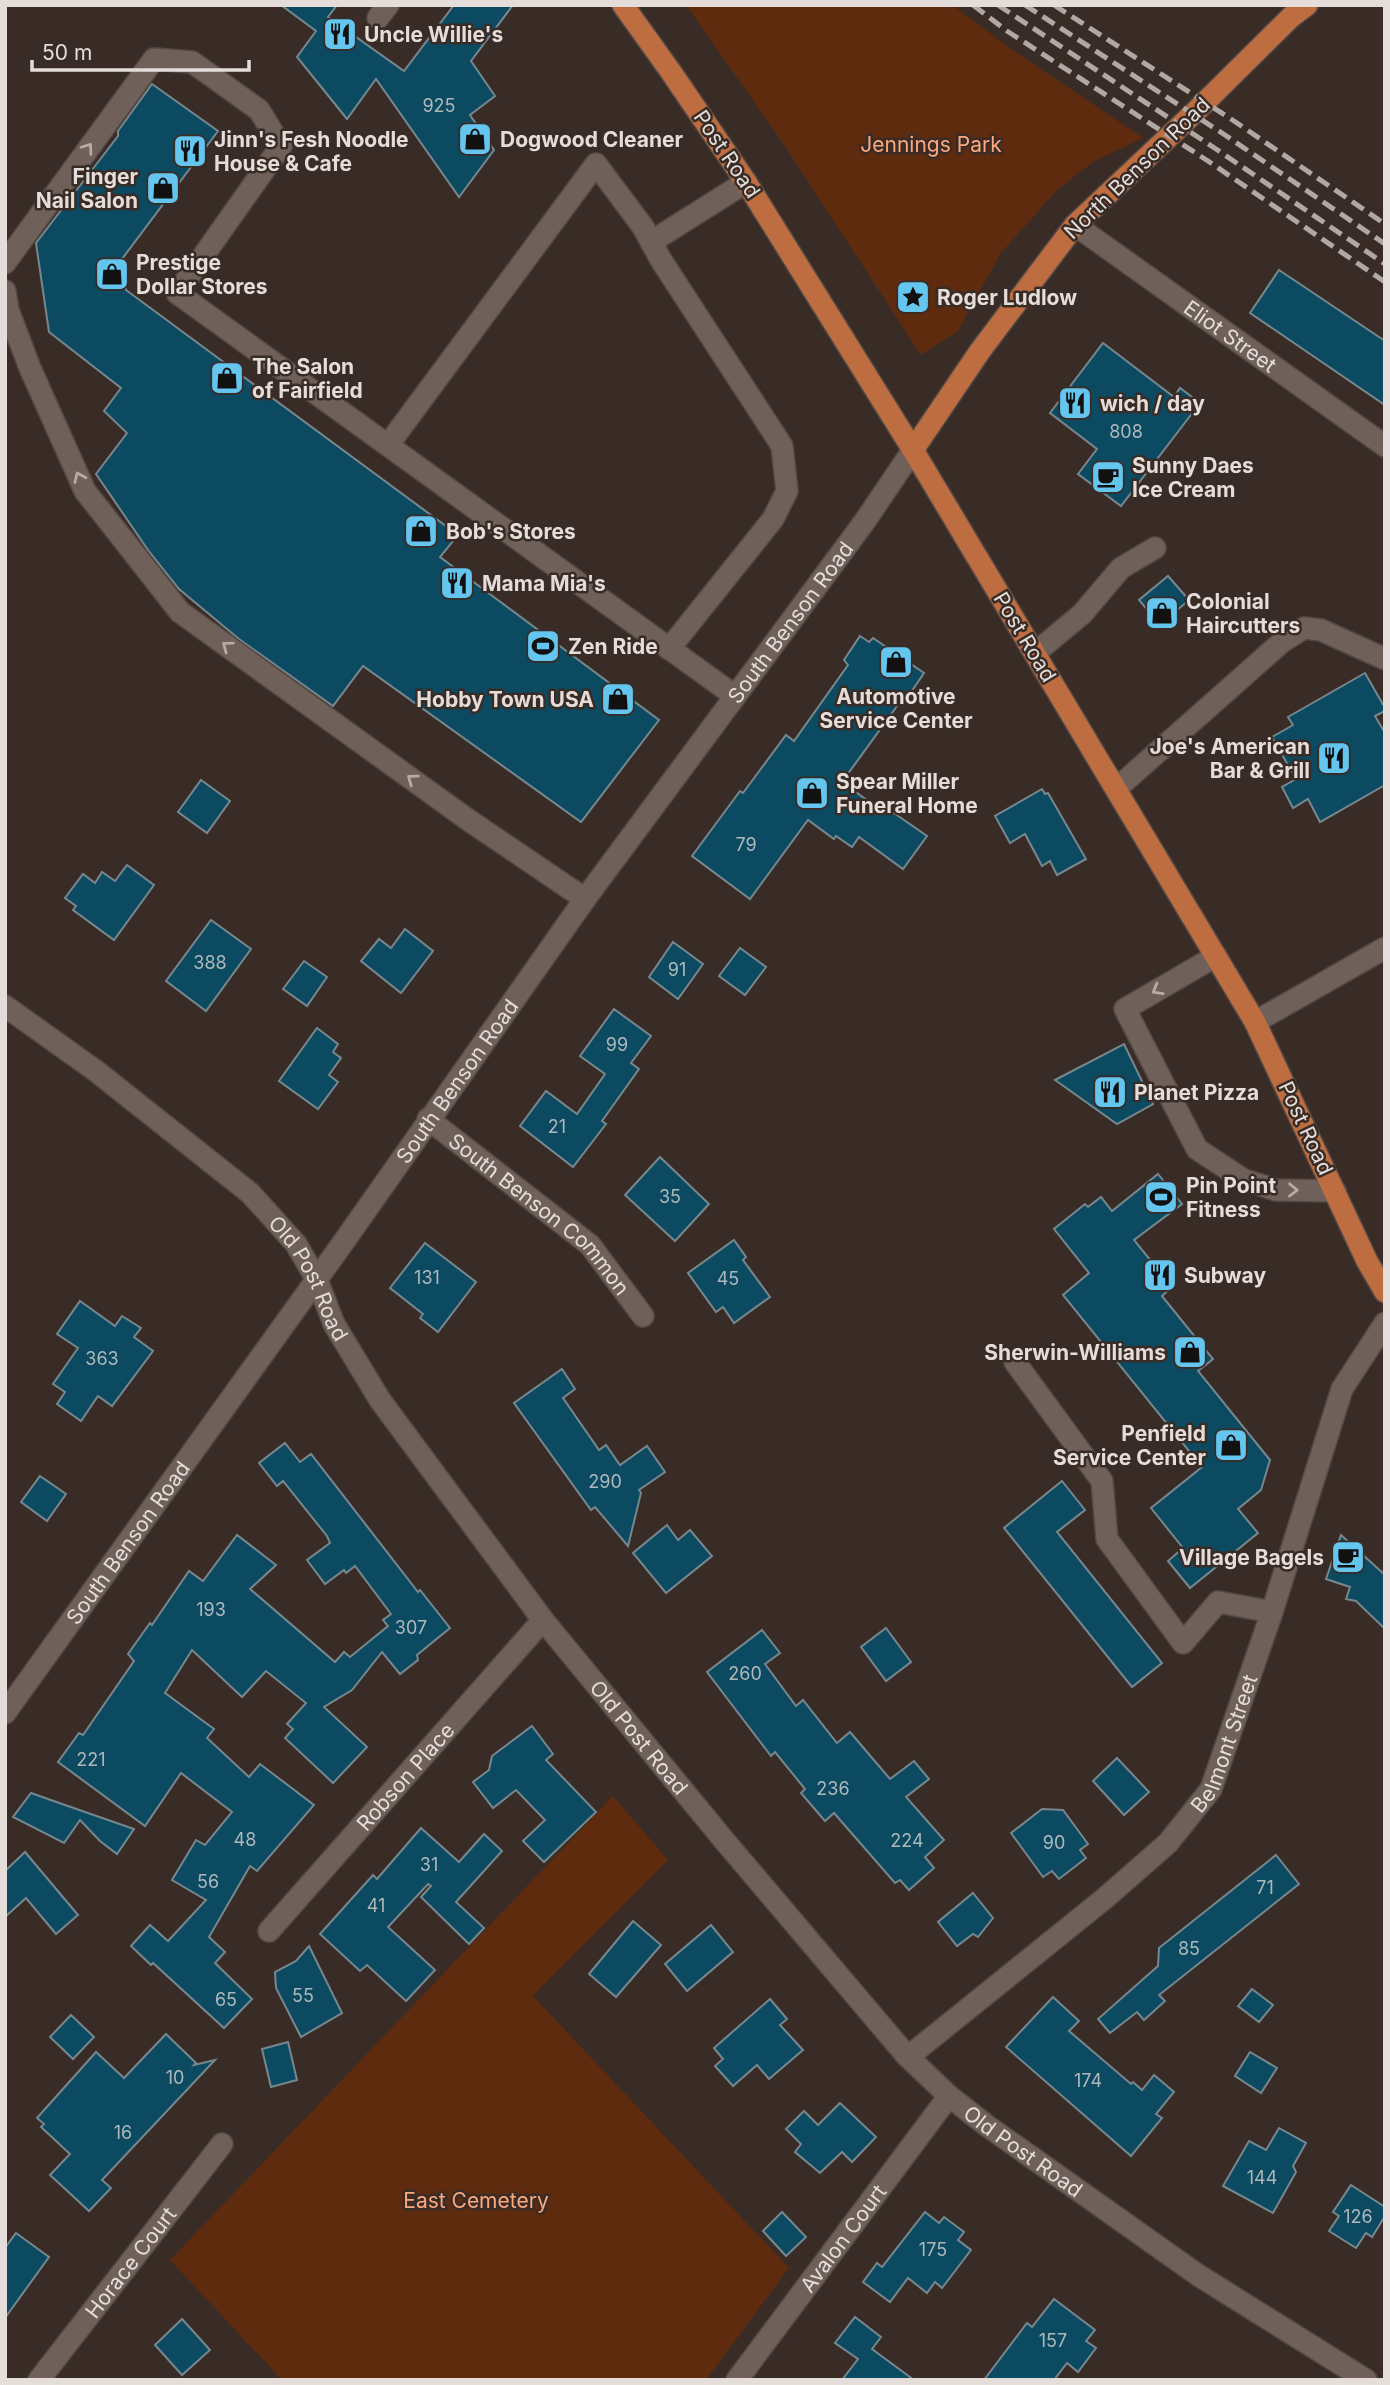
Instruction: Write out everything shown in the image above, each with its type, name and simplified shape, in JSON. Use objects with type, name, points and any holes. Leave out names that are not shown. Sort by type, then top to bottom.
[{"type":"main road","name":"Post Road","points":[[623,5],[746,182],[913,450],[1216,956],[1255,1022],[1385,1292]]},
{"type":"main road","name":"North Benson Road","points":[[913,450],[980,351],[1074,225],[1193,114],[1291,17],[1307,5]]},
{"type":"street","points":[[5,263],[153,59],[192,62],[259,110],[281,146],[177,293],[734,696]]},
{"type":"street","points":[[388,445],[596,164],[643,227],[782,446],[787,491],[773,519],[669,649]]},
{"type":"street","points":[[651,242],[746,182]]},
{"type":"street","name":"Eliot Street","points":[[1074,225],[1385,446]]},
{"type":"street","points":[[5,291],[8,310],[30,368],[85,492],[180,612],[467,819],[585,899]]},
{"type":"street","name":"South Benson Road","points":[[5,1713],[317,1280],[585,899],[865,521],[913,450]]},
{"type":"street","points":[[1035,653],[1082,614],[1121,568],[1155,548]]},
{"type":"street","points":[[1116,789],[1283,641],[1304,628],[1321,630],[1385,659]]},
{"type":"street","points":[[1255,1022],[1385,948]]},
{"type":"street","points":[[1216,956],[1125,1009],[1197,1149],[1244,1180],[1276,1190],[1335,1191]]},
{"type":"street","name":"Old Post Road","points":[[5,1006],[96,1071],[250,1193],[296,1244],[317,1280],[334,1324],[380,1400],[543,1620],[723,1839],[908,2057],[949,2096],[986,2125],[1198,2275],[1366,2380]]},
{"type":"street","name":"South Benson Common","points":[[428,1119],[590,1245],[643,1316]]},
{"type":"street","name":"Belmont Street","points":[[908,2057],[1113,1891],[1168,1843],[1211,1789],[1272,1612],[1342,1389],[1385,1322]]},
{"type":"street","points":[[1015,1362],[1102,1481],[1107,1539],[1183,1643],[1217,1602],[1272,1612]]},
{"type":"street","name":"Robson Place","points":[[270,1931],[543,1620]]},
{"type":"street","name":"Avalon Court","points":[[737,2380],[949,2096]]},
{"type":"street","name":"Horace Court","points":[[38,2380],[222,2144]]},
{"type":"green space","name":"Jennings Park","points":[[686,5],[952,5],[1011,49],[1143,138],[1093,162],[1057,190],[1001,253],[958,331],[921,355],[782,142]]},
{"type":"green space","name":"East Cemetery","points":[[613,1796],[668,1860],[533,1996],[789,2268],[706,2380],[282,2380],[170,2260]]},
{"type":"building","points":[[281,5],[337,5],[328,17],[404,71],[454,5],[513,5],[471,61],[495,96],[470,115],[494,150],[459,197],[376,79],[347,119],[297,57],[316,31]]},
{"type":"building","points":[[152,84],[218,131],[122,259],[126,290],[458,535],[440,557],[659,720],[581,822],[363,666],[333,706],[239,639],[179,589],[148,550],[96,474],[127,433],[104,411],[121,388],[49,332],[36,243],[118,136],[118,131]]},
{"type":"building","points":[[1279,270],[1385,341],[1385,405],[1250,313]]},
{"type":"building","points":[[1103,343],[1174,397],[1180,388],[1200,403],[1121,506],[1078,474],[1097,449],[1050,413]]},
{"type":"building","name":"Colonial Haircutters","points":[[1168,576],[1189,600],[1160,625],[1139,600]]},
{"type":"building","points":[[860,636],[869,642],[873,638],[924,673],[842,782],[878,808],[881,804],[927,836],[903,869],[859,837],[852,847],[836,836],[834,839],[808,820],[750,899],[692,856],[786,735],[794,741],[848,665],[844,660]]},
{"type":"building","name":"Joe's American Bar & Grill","points":[[1365,673],[1385,708],[1385,711],[1375,716],[1385,733],[1385,785],[1320,822],[1308,799],[1293,808],[1282,787],[1296,779],[1272,737],[1293,725],[1288,717]]},
{"type":"building","points":[[201,780],[230,801],[207,833],[178,812]]},
{"type":"building","points":[[1042,789],[1045,794],[1048,793],[1086,859],[1057,875],[1050,861],[1042,866],[1025,834],[1010,843],[995,816]]},
{"type":"building","points":[[127,865],[154,885],[114,940],[73,910],[76,906],[65,898],[83,874],[95,883],[102,872],[115,881]]},
{"type":"building","points":[[211,920],[251,949],[206,1011],[166,981]]},
{"type":"building","points":[[405,929],[433,951],[401,993],[361,961],[379,939],[391,948]]},
{"type":"building","points":[[673,942],[703,964],[678,999],[649,977]]},
{"type":"building","points":[[740,948],[766,967],[745,995],[719,976]]},
{"type":"building","points":[[304,961],[327,977],[307,1006],[283,989]]},
{"type":"building","points":[[614,1009],[651,1036],[631,1063],[639,1069],[602,1121],[606,1124],[573,1167],[520,1126],[546,1091],[577,1114],[605,1074],[580,1056]]},
{"type":"building","points":[[317,1028],[338,1044],[333,1052],[341,1058],[329,1075],[338,1082],[318,1109],[279,1081]]},
{"type":"building","name":"Planet Pizza","points":[[1124,1044],[1153,1104],[1117,1124],[1055,1080]]},
{"type":"building","points":[[660,1157],[709,1204],[675,1241],[625,1195]]},
{"type":"building","points":[[1158,1174],[1182,1204],[1134,1240],[1172,1287],[1162,1296],[1213,1359],[1198,1371],[1270,1460],[1261,1490],[1238,1509],[1258,1533],[1190,1588],[1168,1561],[1183,1548],[1151,1508],[1202,1467],[1063,1295],[1089,1273],[1054,1229],[1085,1204],[1088,1207],[1101,1197],[1112,1211]]},
{"type":"building","points":[[734,1240],[746,1257],[743,1260],[770,1297],[734,1323],[723,1307],[716,1312],[688,1273]]},
{"type":"building","points":[[425,1243],[476,1282],[438,1332],[420,1318],[423,1314],[390,1288]]},
{"type":"building","points":[[80,1301],[115,1326],[122,1316],[141,1328],[134,1337],[153,1351],[112,1406],[98,1396],[81,1421],[57,1404],[65,1392],[53,1384],[78,1348],[57,1334]]},
{"type":"building","points":[[562,1369],[575,1389],[563,1398],[599,1450],[606,1445],[620,1465],[647,1446],[665,1472],[639,1490],[641,1493],[628,1546],[595,1507],[591,1510],[514,1403]]},
{"type":"building","points":[[285,1443],[300,1462],[311,1454],[418,1592],[420,1590],[450,1628],[417,1655],[418,1660],[400,1674],[382,1652],[352,1690],[324,1707],[367,1747],[333,1783],[285,1738],[293,1729],[287,1724],[306,1703],[266,1671],[242,1697],[192,1650],[165,1693],[214,1729],[207,1738],[249,1777],[260,1764],[314,1805],[257,1871],[250,1866],[209,1937],[225,1952],[215,1963],[252,1999],[224,2028],[131,1946],[150,1925],[168,1941],[206,1900],[172,1880],[196,1840],[205,1845],[232,1812],[181,1773],[145,1826],[58,1762],[79,1733],[83,1735],[134,1661],[128,1654],[150,1623],[152,1625],[189,1571],[203,1581],[237,1535],[276,1565],[250,1589],[335,1662],[344,1652],[350,1657],[388,1626],[383,1620],[391,1614],[355,1566],[346,1573],[344,1570],[325,1584],[307,1560],[330,1543],[327,1536],[283,1481],[277,1486],[259,1463]]},
{"type":"building","points":[[40,1476],[66,1494],[47,1521],[21,1502]]},
{"type":"building","points":[[1062,1481],[1085,1510],[1057,1532],[1162,1663],[1132,1687],[1004,1528]]},
{"type":"building","points":[[667,1525],[678,1540],[690,1530],[712,1556],[666,1593],[633,1553]]},
{"type":"building","points":[[1341,1535],[1385,1575],[1385,1629],[1356,1601],[1346,1599],[1350,1587],[1326,1579]]},
{"type":"building","points":[[886,1628],[911,1662],[886,1681],[861,1647]]},
{"type":"building","points":[[762,1630],[780,1653],[765,1664],[796,1706],[803,1700],[837,1743],[850,1732],[890,1779],[914,1761],[929,1779],[906,1797],[944,1840],[925,1857],[934,1868],[909,1890],[900,1880],[895,1883],[834,1813],[825,1821],[801,1793],[805,1789],[775,1752],[771,1756],[707,1672]]},
{"type":"building","points":[[532,1726],[553,1754],[546,1760],[596,1812],[544,1862],[523,1841],[545,1820],[516,1790],[493,1808],[473,1782],[489,1770],[492,1756]]},
{"type":"building","points":[[1117,1758],[1149,1792],[1124,1815],[1093,1781]]},
{"type":"building","points":[[31,1793],[134,1829],[117,1854],[80,1820],[64,1843],[13,1817]]},
{"type":"building","points":[[1042,1809],[1063,1810],[1088,1844],[1080,1850],[1086,1858],[1059,1879],[1052,1871],[1043,1877],[1011,1833]]},
{"type":"building","points":[[421,1828],[459,1862],[484,1834],[502,1851],[456,1902],[484,1928],[469,1944],[421,1897],[431,1886],[428,1884],[388,1927],[435,1970],[406,2001],[367,1965],[360,1971],[320,1934],[373,1875],[377,1879]]},
{"type":"building","points":[[25,1852],[78,1915],[56,1934],[26,1898],[5,1917],[5,1871]]},
{"type":"building","points":[[1276,1855],[1299,1884],[1159,1995],[1165,2001],[1144,2020],[1137,2012],[1110,2033],[1098,2019],[1158,1966],[1159,1948]]},
{"type":"building","points":[[973,1893],[993,1918],[978,1937],[973,1934],[957,1946],[938,1922]]},
{"type":"building","points":[[633,1921],[661,1945],[616,1997],[589,1974]]},
{"type":"building","points":[[711,1925],[733,1952],[687,1991],[665,1964]]},
{"type":"building","points":[[309,1946],[342,2013],[301,2037],[276,1988],[275,1972],[296,1961]]},
{"type":"building","points":[[1252,1989],[1273,2005],[1259,2022],[1238,2006]]},
{"type":"building","points":[[1053,1997],[1079,2021],[1069,2031],[1131,2084],[1133,2082],[1142,2090],[1154,2075],[1174,2092],[1156,2114],[1162,2118],[1131,2156],[1006,2047]]},
{"type":"building","points":[[770,1999],[787,2019],[780,2025],[803,2050],[769,2079],[757,2065],[733,2086],[715,2066],[723,2059],[714,2048]]},
{"type":"building","points":[[71,2015],[94,2037],[73,2059],[50,2037]]},
{"type":"building","points":[[166,2034],[196,2063],[194,2065],[215,2060],[102,2180],[111,2188],[89,2211],[50,2175],[70,2154],[41,2127],[44,2124],[37,2118],[96,2052],[124,2078]]},
{"type":"building","points":[[288,2042],[297,2080],[271,2087],[262,2049]]},
{"type":"building","points":[[1250,2052],[1277,2068],[1261,2093],[1235,2076]]},
{"type":"building","points":[[840,2103],[876,2137],[852,2162],[842,2152],[820,2173],[795,2152],[801,2144],[786,2129],[804,2111],[818,2125]]},
{"type":"building","points":[[1279,2128],[1306,2143],[1293,2166],[1296,2172],[1273,2213],[1223,2186],[1249,2141],[1266,2150]]},
{"type":"building","points":[[1351,2185],[1385,2207],[1385,2216],[1372,2237],[1366,2233],[1356,2248],[1329,2231],[1339,2216],[1333,2212]]},
{"type":"building","points":[[782,2212],[806,2237],[786,2256],[763,2231]]},
{"type":"building","points":[[925,2212],[939,2223],[944,2217],[964,2232],[958,2240],[971,2250],[942,2288],[935,2282],[927,2293],[908,2278],[890,2302],[863,2282],[877,2263],[882,2267]]},
{"type":"building","points":[[16,2233],[49,2257],[5,2318],[5,2248]]},
{"type":"building","points":[[1054,2299],[1095,2330],[1086,2341],[1096,2348],[1078,2372],[1067,2363],[1054,2380],[984,2380],[1027,2323],[1032,2327]]},
{"type":"building","points":[[855,2317],[881,2337],[872,2349],[914,2380],[842,2380],[858,2359],[835,2343]]},
{"type":"building","points":[[182,2319],[210,2350],[182,2375],[155,2345]]},
{"type":"railway","points":[[973,5],[1007,31],[1208,161],[1385,282]]},
{"type":"railway","points":[[998,5],[1385,264]]},
{"type":"railway","points":[[1025,5],[1225,135],[1385,244]]},
{"type":"railway","points":[[1054,5],[1234,121],[1385,224]]},
{"type":"place","name":"Uncle Willie's","points":[[340,34]]},
{"type":"place","name":"Dogwood Cleaner","points":[[475,139]]},
{"type":"place","name":"Jinn's Fesh Noodle House & Cafe","points":[[190,151]]},
{"type":"place","name":"Finger Nail Salon","points":[[163,188]]},
{"type":"place","name":"Prestige Dollar Stores","points":[[112,274]]},
{"type":"place","name":"Roger Ludlow","points":[[913,297]]},
{"type":"place","name":"The Salon of Fairfield","points":[[227,378]]},
{"type":"place","name":"wich / day","points":[[1075,403]]},
{"type":"place","name":"Sunny Daes Ice Cream","points":[[1108,477]]},
{"type":"place","name":"Bob's Stores","points":[[421,531]]},
{"type":"place","name":"Mama Mia's","points":[[457,583]]},
{"type":"place","name":"Colonial Haircutters","points":[[1162,613]]},
{"type":"place","name":"Zen Ride","points":[[543,646]]},
{"type":"place","name":"Automotive Service Center","points":[[896,662]]},
{"type":"place","name":"Hobby Town USA","points":[[618,699]]},
{"type":"place","name":"Joe's American Bar & Grill","points":[[1334,758]]},
{"type":"place","name":"Spear Miller Funeral Home","points":[[812,793]]},
{"type":"place","name":"Planet Pizza","points":[[1110,1092]]},
{"type":"place","name":"Pin Point Fitness","points":[[1161,1197]]},
{"type":"place","name":"Subway","points":[[1160,1275]]},
{"type":"place","name":"Sherwin-Williams","points":[[1190,1352]]},
{"type":"place","name":"Penfield Service Center","points":[[1231,1445]]},
{"type":"place","name":"Village Bagels","points":[[1348,1557]]}]
